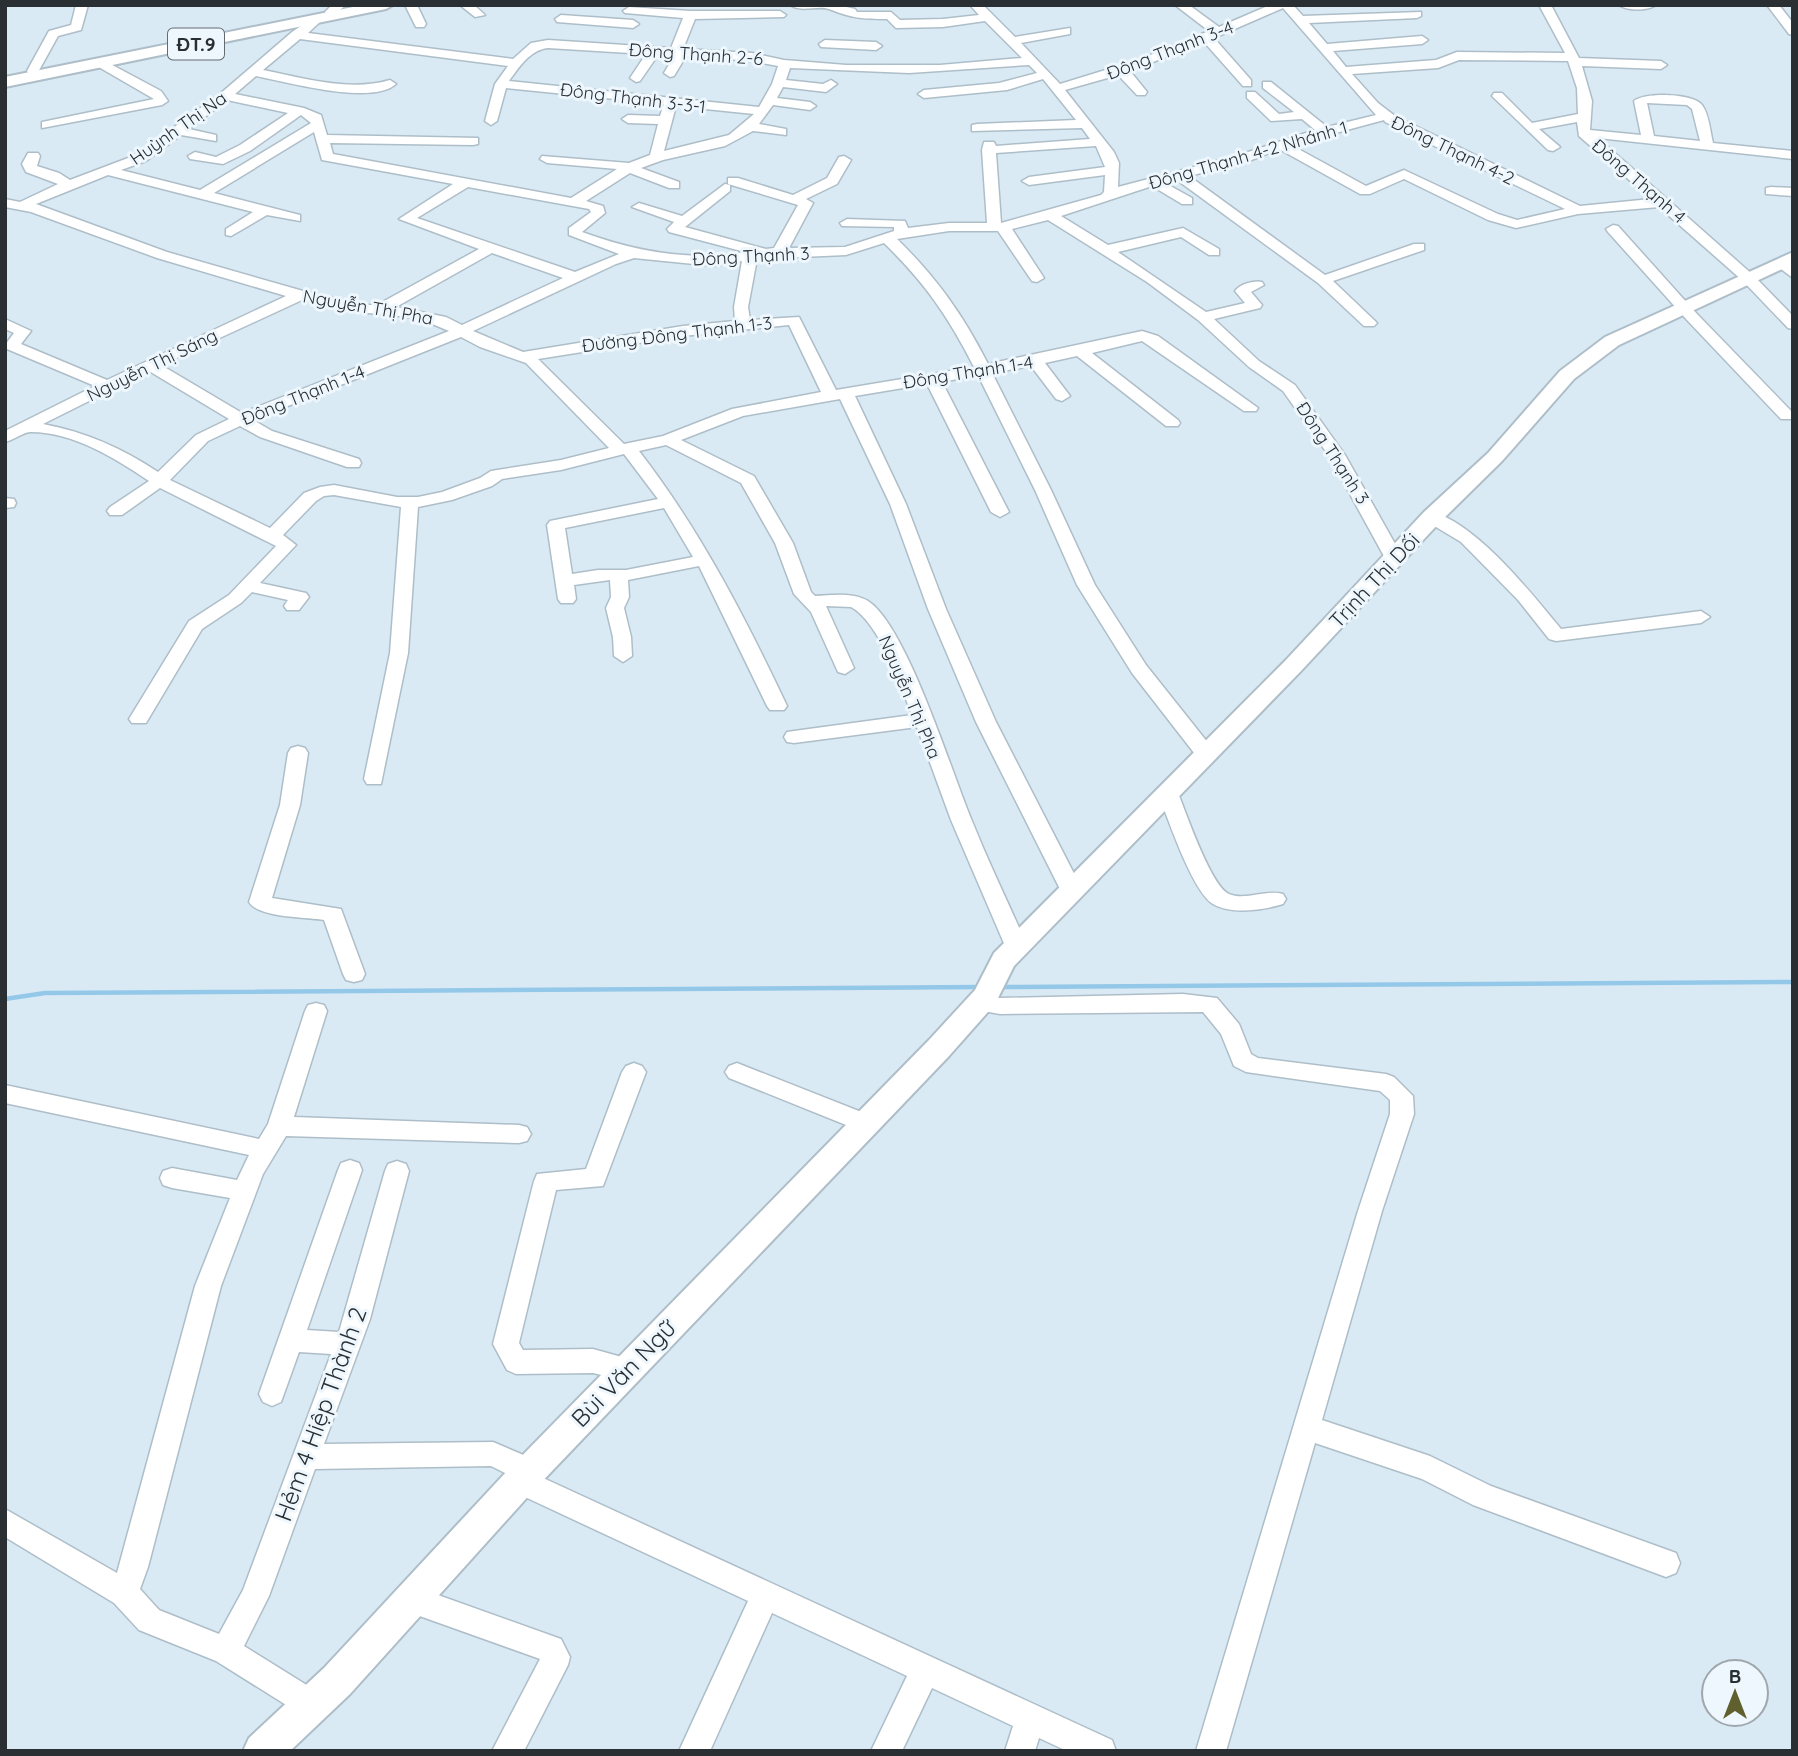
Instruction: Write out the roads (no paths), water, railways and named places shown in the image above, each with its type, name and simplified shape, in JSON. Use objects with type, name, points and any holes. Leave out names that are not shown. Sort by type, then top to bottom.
[{"type":"main road","name":"ĐT.9","points":[[5,79],[336,8],[363,5]]},
{"type":"main road","name":"ĐT.9","points":[[5,79],[386,5]]},
{"type":"main road","name":"Trịnh Thị Dối","points":[[983,1000],[1009,958],[1205,753],[1293,666],[1432,517],[1495,457],[1566,375],[1612,341],[1682,306],[1789,264]]},
{"type":"main road","name":"Bùi Văn Ngữ","points":[[262,1751],[337,1681],[525,1476],[983,1000]]},
{"type":"street","points":[[33,71],[54,32],[77,27],[76,20],[82,5]]},
{"type":"street","points":[[411,5],[419,24]]},
{"type":"street","points":[[466,5],[479,15]]},
{"type":"street","points":[[586,20],[594,5]]},
{"type":"street","points":[[796,5],[833,6],[835,10],[851,11],[851,15],[891,16],[896,24],[988,18]]},
{"type":"street","points":[[976,5],[1047,75],[1100,142],[1112,163],[1111,194]]},
{"type":"street","points":[[1181,5],[1219,33]]},
{"type":"street","points":[[1286,6],[1357,5]]},
{"type":"street","name":"Đông Thạnh 4","points":[[1545,5],[1574,60],[1587,105],[1583,117],[1584,133],[1748,278],[1793,325]]},
{"type":"street","points":[[1625,5],[1650,5]]},
{"type":"street","points":[[1773,5],[1793,31]]},
{"type":"street","name":"Đông Thạnh 3-4","points":[[1058,88],[1088,81],[1286,6]]},
{"type":"street","name":"Đông Thạnh 4-2","points":[[1286,6],[1302,20],[1373,106],[1386,116],[1578,211]]},
{"type":"street","points":[[629,11],[690,15],[780,15]]},
{"type":"street","points":[[1302,20],[1417,14]]},
{"type":"street","points":[[641,63],[676,61],[690,15]]},
{"type":"street","points":[[561,19],[632,24]]},
{"type":"street","name":"Huỳnh Thị Na","points":[[12,206],[141,158],[225,96],[316,20]]},
{"type":"street","points":[[1013,41],[1066,31]]},
{"type":"street","points":[[296,35],[520,58]]},
{"type":"street","points":[[1206,37],[1276,118],[1307,115]]},
{"type":"street","name":"Đông Thạnh 2-6","points":[[520,58],[537,44],[550,38],[604,47],[654,51],[676,61],[752,57],[784,64],[772,96],[752,127],[726,144],[656,157],[609,179],[573,203]]},
{"type":"street","points":[[1324,48],[1422,40]]},
{"type":"street","points":[[825,44],[877,41],[872,69]]},
{"type":"street","points":[[486,49],[520,58]]},
{"type":"street","points":[[636,78],[641,63],[654,51]]},
{"type":"street","points":[[1343,71],[1438,64],[1457,56],[1661,65]]},
{"type":"street","points":[[491,121],[501,85],[520,58]]},
{"type":"street","points":[[784,64],[824,68],[927,69],[1033,61]]},
{"type":"street","points":[[47,125],[162,100],[157,94],[102,62]]},
{"type":"street","points":[[914,84],[927,69]]},
{"type":"street","points":[[1117,70],[1125,73],[1141,92]]},
{"type":"street","points":[[252,72],[349,88],[380,90],[390,84]]},
{"type":"street","points":[[925,94],[991,89],[1007,86],[1004,84],[1015,80],[1047,75]]},
{"type":"street","name":"Đông Thạnh 3-3-1","points":[[501,85],[671,100],[714,108],[772,96]]},
{"type":"street","points":[[1267,85],[1325,131]]},
{"type":"street","points":[[772,96],[827,89]]},
{"type":"street","points":[[225,96],[299,111],[316,118],[327,157],[598,209],[598,214],[574,231],[576,235],[633,254]]},
{"type":"street","points":[[772,96],[810,106]]},
{"type":"street","points":[[1498,96],[1553,147]]},
{"type":"street","points":[[656,157],[671,100]]},
{"type":"street","points":[[1648,139],[1640,101],[1691,101],[1698,108],[1707,145]]},
{"type":"street","points":[[195,156],[218,161],[245,148],[299,111]]},
{"type":"street","name":"Đông Thạnh 4-2 Nhánh 1","points":[[1111,194],[1244,158],[1279,144],[1386,116]]},
{"type":"street","points":[[1529,127],[1583,117]]},
{"type":"street","points":[[628,119],[664,120]]},
{"type":"street","points":[[204,194],[318,124]]},
{"type":"street","points":[[977,128],[1084,124]]},
{"type":"street","points":[[752,127],[780,132]]},
{"type":"street","points":[[176,130],[211,138]]},
{"type":"street","points":[[1584,133],[1793,155]]},
{"type":"street","points":[[324,139],[473,141]]},
{"type":"street","points":[[383,168],[406,141]]},
{"type":"street","points":[[1037,278],[1012,237],[998,228],[989,148],[1100,142]]},
{"type":"street","points":[[1279,144],[1365,191],[1404,174],[1493,217],[1516,224],[1578,211],[1663,202]]},
{"type":"street","points":[[33,156],[29,164],[31,169],[54,176],[68,185]]},
{"type":"street","points":[[547,159],[632,168],[674,185]]},
{"type":"street","points":[[795,199],[832,181],[845,160]]},
{"type":"street","points":[[1029,181],[1112,170]]},
{"type":"street","points":[[108,171],[295,218]]},
{"type":"street","points":[[1180,176],[1323,280],[1369,323]]},
{"type":"street","points":[[1156,183],[1187,201]]},
{"type":"street","points":[[463,184],[405,219],[575,276]]},
{"type":"street","points":[[743,324],[741,307],[764,254],[806,203],[749,188],[724,189],[674,229],[757,248],[764,254]]},
{"type":"street","points":[[724,189],[734,203]]},
{"type":"street","points":[[1771,191],[1793,192]]},
{"type":"street","name":"Đông Thạnh 3","points":[[462,331],[575,276],[633,254],[714,262],[764,254],[846,251],[895,236],[949,227],[998,228],[1052,216],[1111,194]]},
{"type":"street","name":"Nguyễn Thị Pha","points":[[12,206],[162,256],[300,295],[380,310],[419,314],[462,331],[485,344],[531,360],[624,449],[667,502],[705,559],[733,609],[777,706]]},
{"type":"street","points":[[639,207],[684,221]]},
{"type":"street","points":[[231,232],[265,210]]},
{"type":"street","name":"Đông Thạnh 3","points":[[1052,216],[1152,279],[1203,317],[1254,364],[1289,388],[1299,399],[1364,499],[1394,558]]},
{"type":"street","points":[[847,223],[900,224],[895,236],[958,320],[1043,489],[1086,585],[1139,669],[1205,753]]},
{"type":"street","points":[[1613,229],[1787,416]]},
{"type":"street","points":[[407,230],[439,238],[452,236]]},
{"type":"street","points":[[1107,250],[1183,232],[1214,252]]},
{"type":"street","points":[[1323,280],[1419,247]]},
{"type":"street","points":[[380,310],[489,249]]},
{"type":"street","points":[[1203,317],[1255,305],[1242,290],[1257,285]]},
{"type":"street","name":"Nguyễn Thị Sáng","points":[[5,437],[149,365],[300,295]]},
{"type":"street","name":"Đường Đông Thạnh 1-3","points":[[520,357],[584,345],[794,320],[838,394]]},
{"type":"street","points":[[5,323],[23,331],[12,346],[108,386]]},
{"type":"street","name":"Đông Thạnh 1-4","points":[[116,511],[159,481],[202,438],[243,418],[462,331]]},
{"type":"street","name":"Đông Thạnh 1-4","points":[[668,440],[691,427],[728,413],[776,401],[838,394],[1035,361],[1142,336],[1153,339],[1250,408]]},
{"type":"street","points":[[1081,352],[1172,423]]},
{"type":"street","points":[[1035,361],[1062,396]]},
{"type":"street","points":[[149,365],[266,434],[353,463]]},
{"type":"street","points":[[932,378],[1000,512]]},
{"type":"street","points":[[838,394],[898,504],[937,609],[986,722],[1073,893]]},
{"type":"street","points":[[25,426],[70,434],[90,441],[128,459],[159,481],[287,545],[235,599],[195,625],[139,719]]},
{"type":"street","points":[[272,536],[310,497],[320,492],[334,490],[410,502],[446,496],[486,482],[497,475],[561,465],[668,440],[748,480],[785,542],[803,594],[819,610],[845,668]]},
{"type":"street","points":[[374,779],[399,653],[410,502]]},
{"type":"street","points":[[667,502],[556,525],[566,590],[598,575],[619,575],[705,559]]},
{"type":"street","points":[[1432,517],[1467,538],[1524,596],[1556,635],[1701,617]]},
{"type":"street","points":[[619,575],[620,597],[615,608],[622,637],[622,656]]},
{"type":"street","points":[[249,586],[300,597],[293,606]]},
{"type":"street","name":"Nguyễn Thị Pha","points":[[811,602],[834,600],[861,604],[873,615],[890,646],[922,720],[961,819],[1009,958]]},
{"type":"street","points":[[794,737],[922,720]]},
{"type":"street","points":[[298,754],[290,805],[260,902],[264,906],[296,906],[333,914],[354,974]]},
{"type":"street","points":[[1168,793],[1200,871],[1213,894],[1231,902],[1275,899]]},
{"type":"street","points":[[983,1000],[1000,1006],[1183,1002],[1209,1004],[1231,1030],[1242,1060],[1254,1066],[1387,1083],[1401,1096],[1402,1114],[1305,1429],[1211,1751]]},
{"type":"street","points":[[124,1592],[134,1567],[208,1286],[244,1191],[279,1126],[316,1011]]},
{"type":"street","points":[[627,1369],[593,1361],[516,1362],[506,1344],[546,1181],[594,1179],[634,1072]]},
{"type":"street","points":[[737,1072],[866,1124]]},
{"type":"street","points":[[5,1094],[233,1141],[264,1150]]},
{"type":"street","points":[[279,1126],[519,1134]]},
{"type":"street","points":[[272,1394],[350,1170]]},
{"type":"street","name":"Hẻm 4 Hiệp Thành 2","points":[[226,1651],[255,1596],[356,1319],[397,1171]]},
{"type":"street","points":[[172,1178],[244,1191]]},
{"type":"street","points":[[290,1340],[347,1344]]},
{"type":"street","points":[[1305,1429],[1327,1433],[1430,1469],[1483,1496],[1666,1563]]},
{"type":"street","points":[[304,1457],[493,1454],[525,1476],[766,1594],[1101,1751]]},
{"type":"street","points":[[5,1522],[124,1592],[149,1620],[226,1651],[310,1705]]},
{"type":"street","points":[[694,1751],[766,1594]]},
{"type":"street","points":[[410,1599],[551,1649],[555,1657],[553,1665],[507,1751]]},
{"type":"street","points":[[886,1751],[926,1668]]},
{"type":"street","points":[[1020,1751],[1031,1718]]},
{"type":"waterway","points":[[1000,987],[1793,982]]},
{"type":"waterway","points":[[5,999],[45,993],[980,987]]}]
